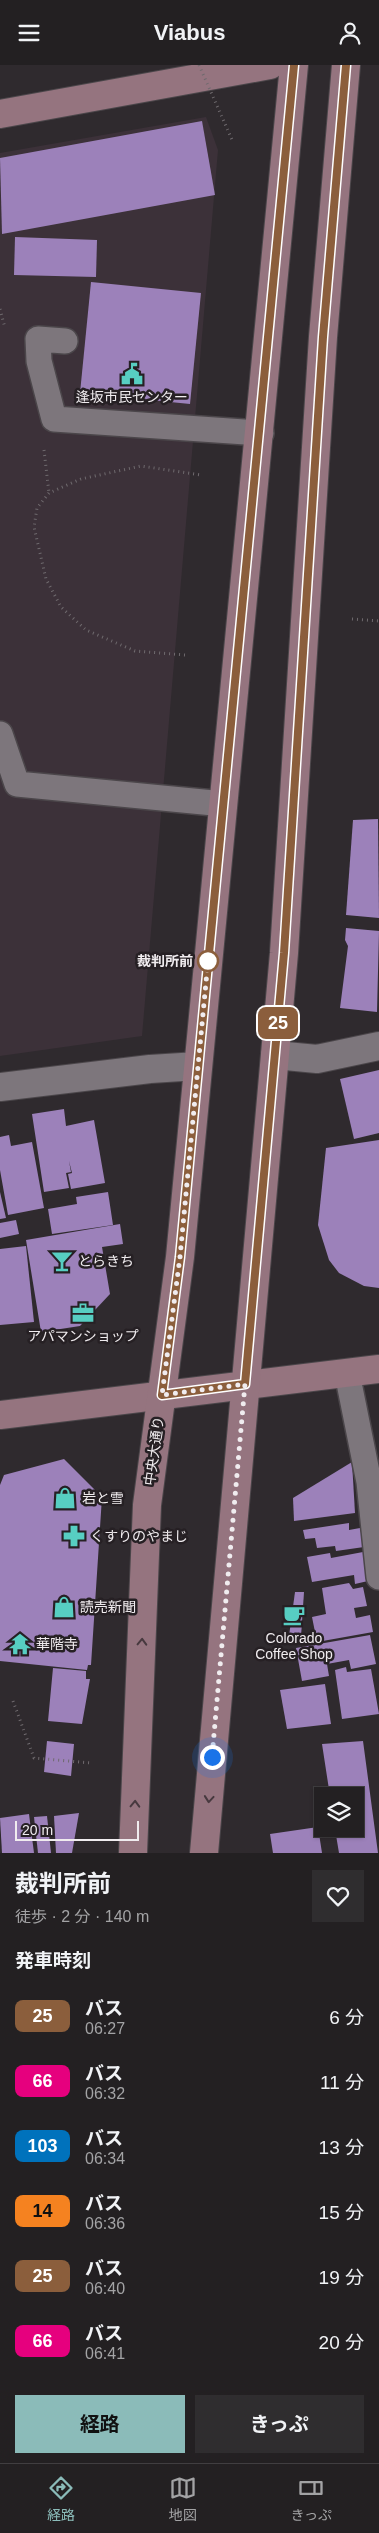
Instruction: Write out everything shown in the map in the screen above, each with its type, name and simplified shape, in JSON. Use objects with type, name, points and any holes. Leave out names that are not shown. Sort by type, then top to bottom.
[{"type":"street","points":[[0,114],[270,65]]},
{"type":"street","name":"中央大通り","points":[[133,1853],[147,1505],[180,1257],[261,433],[294,65]]},
{"type":"street","points":[[204,1853],[284,953],[323,337],[346,65]]},
{"type":"street","points":[[275,1055],[317,1059],[379,1046]]},
{"type":"street","points":[[0,1087],[150,1069],[198,1066]]},
{"type":"street","points":[[0,1415],[379,1369]]},
{"type":"lane","points":[[66,341],[38,339],[39,361],[54,419],[261,433]]},
{"type":"lane","points":[[0,734],[17,784],[224,804]]},
{"type":"lane","points":[[347,1373],[369,1482],[379,1577]]},
{"type":"path","points":[[199,65],[233,143]]},
{"type":"path","points":[[185,655],[135,651],[86,630],[61,607],[46,579],[34,527],[37,508],[49,493],[81,479],[141,466],[201,475]]},
{"type":"path","points":[[352,619],[379,621]]},
{"type":"path","points":[[13,1701],[34,1758],[91,1763]]},
{"type":"shaded area","points":[[206,117],[218,150],[142,1036],[0,1056],[0,153]]},
{"type":"building","points":[[202,121],[215,195],[2,234],[0,158]]},
{"type":"building","points":[[15,237],[97,240],[96,277],[14,275]]},
{"type":"building","points":[[91,282],[201,293],[190,404],[80,393]]},
{"type":"building","points":[[378,819],[379,918],[346,915],[353,820]]},
{"type":"building","points":[[346,928],[379,931],[377,1012],[340,1008],[348,946],[345,940]]},
{"type":"building","points":[[379,1070],[379,1133],[354,1139],[340,1079]]},
{"type":"building","points":[[64,1109],[66,1126],[94,1120],[105,1183],[71,1189],[68,1174],[72,1173],[69,1161],[71,1172],[66,1173],[69,1188],[44,1192],[32,1114]]},
{"type":"building","points":[[9,1135],[11,1146],[32,1142],[44,1208],[8,1215],[0,1170],[0,1137]]},
{"type":"building","points":[[379,1140],[379,1288],[364,1286],[339,1273],[329,1260],[318,1225],[326,1148]]},
{"type":"building","points":[[0,1192],[6,1218],[0,1219]]},
{"type":"building","points":[[108,1192],[113,1225],[52,1234],[48,1209],[77,1204],[76,1197]]},
{"type":"building","points":[[16,1220],[19,1234],[0,1238],[0,1223]]},
{"type":"building","points":[[120,1224],[123,1244],[102,1247],[110,1294],[80,1326],[41,1332],[26,1240]]},
{"type":"building","points":[[26,1246],[34,1322],[0,1325],[0,1249]]},
{"type":"building","points":[[64,1459],[102,1497],[91,1665],[88,1665],[87,1670],[0,1661],[0,1485],[4,1475]]},
{"type":"building","points":[[352,1462],[355,1513],[294,1521],[293,1498]]},
{"type":"building","points":[[349,1523],[349,1530],[360,1528],[364,1547],[336,1551],[335,1546],[317,1548],[315,1538],[305,1539],[303,1530]]},
{"type":"building","points":[[363,1552],[368,1581],[355,1584],[354,1575],[312,1582],[307,1557],[330,1553],[331,1558]]},
{"type":"building","points":[[349,1583],[353,1589],[363,1587],[367,1606],[354,1608],[356,1618],[370,1615],[373,1632],[317,1642],[312,1617],[326,1614],[322,1588]]},
{"type":"building","points":[[295,1592],[304,1592],[301,1637],[289,1636]]},
{"type":"building","points":[[370,1635],[376,1664],[351,1669],[349,1660],[327,1664],[329,1676],[302,1681],[296,1648]]},
{"type":"building","points":[[346,1667],[347,1672],[371,1669],[379,1714],[342,1719],[335,1670]]},
{"type":"building","points":[[53,1668],[86,1671],[86,1679],[90,1679],[82,1724],[48,1721]]},
{"type":"building","points":[[325,1684],[331,1724],[287,1729],[280,1690]]},
{"type":"building","points":[[47,1741],[74,1744],[71,1776],[44,1772]]},
{"type":"building","points":[[363,1741],[378,1853],[339,1853],[336,1837],[364,1837],[364,1787],[329,1787],[322,1744]]},
{"type":"building","points":[[79,1813],[72,1853],[56,1853],[54,1816]]},
{"type":"building","points":[[29,1814],[34,1853],[2,1853],[0,1818]]},
{"type":"building","points":[[47,1816],[51,1853],[38,1853],[34,1817]]},
{"type":"building","points":[[314,1828],[314,1837],[320,1837],[322,1853],[273,1853],[270,1834]]},
{"type":"bus line","name":"25","points":[[294,65],[261,433],[180,1257],[162,1395],[245,1384],[284,953],[323,337],[346,65]]},
{"type":"place","name":"逢坂市民センター","points":[[132,374]]},
{"type":"place","name":"裁判所前","points":[[208,961]]},
{"type":"place","name":"とらきち","points":[[62,1261]]},
{"type":"place","name":"アパマンショップ","points":[[83,1313]]},
{"type":"place","name":"岩と雪","points":[[65,1498]]},
{"type":"place","name":"くすりのやまじ","points":[[74,1536]]},
{"type":"place","name":"読売新聞","points":[[64,1607]]},
{"type":"place","name":"Colorado Coffee Shop","points":[[294,1615]]},
{"type":"place","name":"華階寺","points":[[20,1644]]},
{"type":"route","points":[[208,961],[180,1257],[162,1395],[245,1384],[212,1757]]}]
